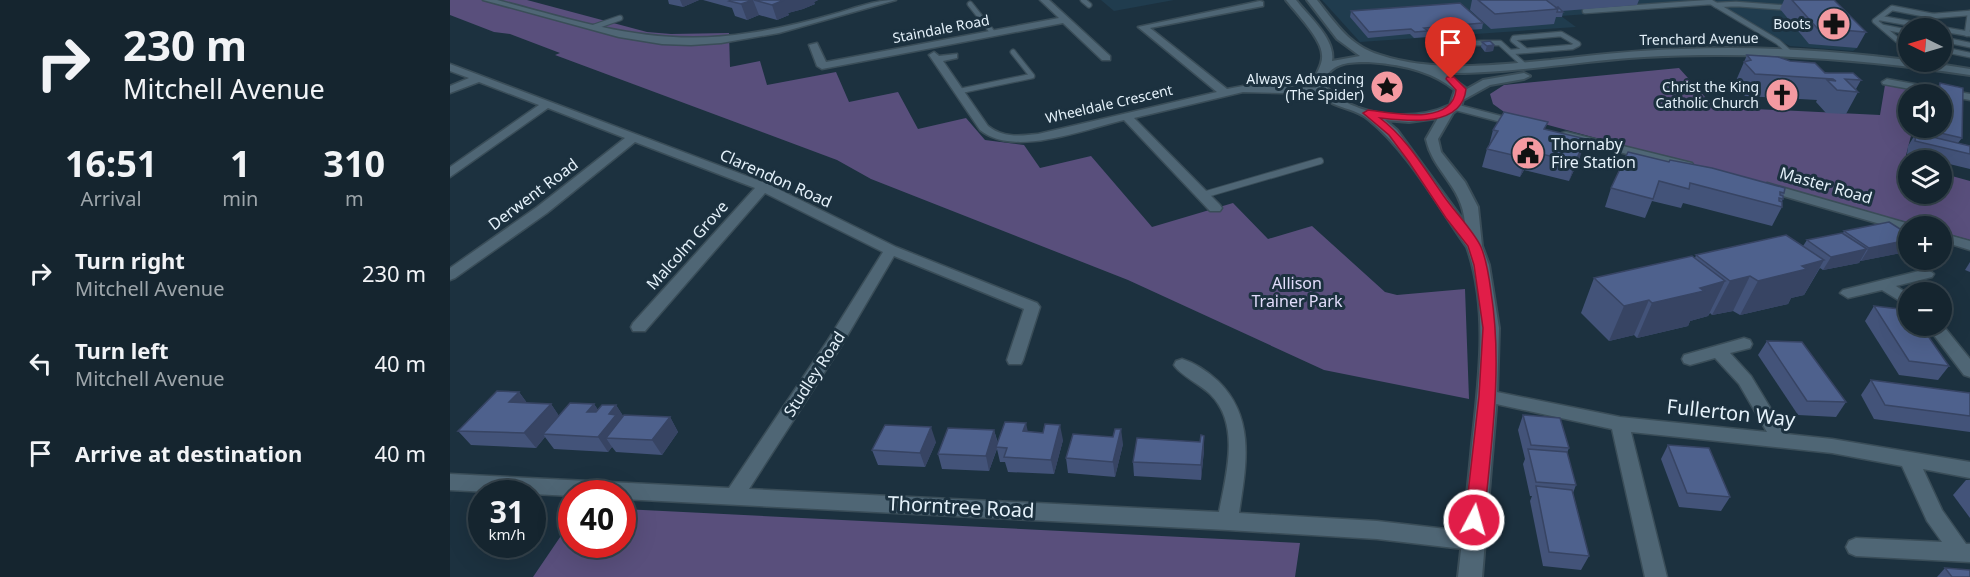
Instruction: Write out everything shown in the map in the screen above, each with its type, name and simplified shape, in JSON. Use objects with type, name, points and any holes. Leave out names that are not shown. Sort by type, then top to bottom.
[{"type":"street","points":[[488,0],[594,27],[664,41],[722,39],[774,31],[890,0]]},
{"type":"street","points":[[1044,0],[1106,58]]},
{"type":"street","points":[[1291,0],[1324,42],[1328,54],[1319,79],[1320,85],[1338,100],[1368,113],[1393,133],[1474,246]]},
{"type":"street","points":[[1312,0],[1350,46],[1384,60],[1428,69],[1451,79],[1461,89],[1454,106],[1432,139],[1436,152],[1458,182],[1471,207],[1474,246],[1480,265],[1490,328],[1487,396],[1470,577]]},
{"type":"street","points":[[1224,92],[1143,27],[1248,6],[1260,9]]},
{"type":"street","name":"Staindale Road","points":[[814,45],[824,70],[993,33],[1065,20]]},
{"type":"street","name":"Trenchard Avenue","points":[[1428,69],[1490,69],[1642,54],[1790,53],[1898,61]]},
{"type":"street","points":[[1642,54],[1656,64]]},
{"type":"street","name":"Wheeldale Crescent","points":[[954,56],[936,57],[984,128],[990,134],[1003,138],[1030,138],[1224,92],[1265,88],[1325,91]]},
{"type":"street","points":[[1324,68],[1336,62],[1350,60],[1384,60]]},
{"type":"street","name":"Trenchard Avenue","points":[[1454,106],[1487,82],[1513,77],[1656,64],[1749,61],[1807,64],[1889,71],[1970,82]]},
{"type":"street","name":"Clarendon Road","points":[[450,67],[763,187],[891,250],[1032,307],[1015,360]]},
{"type":"street","name":"Trenchard Avenue","points":[[1952,69],[1970,72]]},
{"type":"street","points":[[450,90],[478,78]]},
{"type":"street","points":[[1887,82],[1970,97]]},
{"type":"street","points":[[450,172],[547,104]]},
{"type":"street","points":[[1368,113],[1409,118],[1454,106],[1535,128]]},
{"type":"street","points":[[1126,116],[1215,208]]},
{"type":"street","points":[[1557,133],[1703,170]]},
{"type":"street","name":"Derwent Road","points":[[450,275],[542,210],[634,137]]},
{"type":"street","name":"Master Road","points":[[1759,185],[1898,225]]},
{"type":"street","name":"Malcolm Grove","points":[[639,327],[763,187]]},
{"type":"street","points":[[1952,240],[1970,246]]},
{"type":"street","name":"Studley Road","points":[[734,496],[834,344],[891,250]]},
{"type":"street","points":[[1848,293],[1928,274]]},
{"type":"street","points":[[1885,285],[1898,294]]},
{"type":"street","points":[[1943,336],[1970,371]]},
{"type":"street","points":[[1690,359],[1744,344]]},
{"type":"street","points":[[1718,351],[1745,380],[1781,441]]},
{"type":"street","points":[[1182,365],[1215,386],[1232,409],[1239,432],[1228,521]]},
{"type":"street","name":"Fullerton Way","points":[[1487,396],[1620,424],[1832,446],[1970,471]]},
{"type":"street","points":[[1620,424],[1656,577]]},
{"type":"street","points":[[1909,460],[1934,515],[1965,553]]},
{"type":"street","name":"Thorntree Road","points":[[450,482],[1228,521],[1377,530],[1472,541]]},
{"type":"street","points":[[1856,548],[1965,553]]},
{"type":"lane","points":[[1083,0],[1089,5]]},
{"type":"lane","points":[[1585,11],[1711,3],[1778,42],[1790,53]]},
{"type":"lane","points":[[970,4],[993,33]]},
{"type":"lane","points":[[1716,5],[1795,8]]},
{"type":"lane","points":[[1898,41],[1875,21],[1896,8],[1933,16],[1970,13],[1968,34],[1952,31]]},
{"type":"lane","points":[[594,27],[620,18]]},
{"type":"lane","points":[[1880,18],[1898,22]]},
{"type":"lane","points":[[1881,27],[1898,30]]},
{"type":"lane","points":[[1511,52],[1572,47],[1578,44],[1561,34],[1514,38],[1513,40],[1525,50]]},
{"type":"lane","points":[[1466,43],[1493,41],[1500,43],[1524,65]]},
{"type":"lane","points":[[1952,41],[1970,45]]},
{"type":"lane","points":[[1952,51],[1970,55]]},
{"type":"lane","points":[[960,91],[1032,76],[1013,52]]},
{"type":"lane","points":[[1203,195],[1320,161]]},
{"type":"shaded area","points":[[1101,0],[1174,0],[1114,11]]},
{"type":"shaded area","points":[[1322,0],[1812,0],[1857,48],[1853,51],[1790,46],[1709,5],[1561,16],[1576,27],[1360,42]]},
{"type":"green space","name":"Allison Trainer Park","points":[[450,0],[527,0],[647,32],[729,33],[730,67],[760,61],[767,85],[836,72],[849,102],[898,92],[918,129],[966,118],[985,140],[1024,145],[1040,168],[1091,156],[1152,227],[1233,203],[1268,239],[1312,226],[1385,292],[1397,295],[1465,289],[1469,399],[1324,370],[1128,280],[871,179],[837,160],[555,55],[560,53],[510,34],[494,32],[450,15]]},
{"type":"green space","points":[[1679,68],[1714,107],[1880,115],[1885,85],[1898,87],[1898,138],[1910,138],[1907,150],[1898,150],[1898,204],[1952,204],[1952,176],[1970,181],[1970,240],[1952,235],[1952,216],[1898,216],[1898,220],[1507,114],[1493,104],[1490,94],[1504,85]]},
{"type":"green space","points":[[636,510],[1300,543],[1295,577],[533,577],[558,540],[558,558],[636,558]]},
{"type":"building","points":[[753,0],[741,4],[729,1]]},
{"type":"building","points":[[754,0],[784,0],[772,5]]},
{"type":"building","points":[[1478,0],[1546,0],[1558,9],[1495,14]]},
{"type":"building","points":[[1792,0],[1834,0],[1866,32],[1817,28]]},
{"type":"building","points":[[1460,3],[1483,23],[1424,28],[1428,31],[1415,32],[1411,29],[1369,32],[1351,11]]},
{"type":"building","points":[[1490,41],[1494,45],[1487,46],[1482,42]]},
{"type":"building","points":[[1747,55],[1815,63],[1825,73],[1853,73],[1861,80],[1845,79],[1858,92],[1837,90],[1827,80],[1836,81],[1833,79],[1755,74],[1744,62],[1751,60]]},
{"type":"building","points":[[1952,86],[1963,88],[1962,138],[1952,136]]},
{"type":"building","points":[[1504,112],[1548,122],[1544,129],[1586,139],[1575,162],[1529,151],[1525,158],[1487,149],[1498,131],[1493,130]]},
{"type":"building","points":[[1915,138],[1937,138],[1970,146],[1970,154],[1915,141]]},
{"type":"building","points":[[1628,152],[1669,162],[1670,160],[1712,168],[1785,188],[1784,193],[1780,192],[1783,199],[1779,198],[1782,207],[1690,183],[1689,189],[1659,181],[1653,199],[1611,188]]},
{"type":"building","points":[[1889,222],[1898,228],[1898,242],[1869,248],[1844,231]]},
{"type":"building","points":[[1842,233],[1867,249],[1831,257],[1807,240]]},
{"type":"building","points":[[1786,235],[1824,260],[1802,266],[1807,269],[1758,281],[1750,276],[1730,281],[1696,255]]},
{"type":"building","points":[[1692,256],[1725,281],[1700,288],[1704,291],[1652,303],[1649,300],[1624,306],[1594,278]]},
{"type":"building","points":[[1874,306],[1898,309],[1898,336],[1928,336],[1949,366],[1909,361]]},
{"type":"building","points":[[1767,341],[1802,342],[1846,402],[1807,401]]},
{"type":"building","points":[[1871,380],[1970,393],[1970,416],[1885,405]]},
{"type":"building","points":[[497,391],[519,392],[509,402],[551,404],[524,433],[458,431]]},
{"type":"building","points":[[570,403],[594,404],[587,412],[596,412],[602,405],[616,405],[609,414],[616,415],[598,437],[543,434]]},
{"type":"building","points":[[624,415],[670,417],[652,440],[606,438]]},
{"type":"building","points":[[1523,415],[1560,418],[1569,448],[1531,445]]},
{"type":"building","points":[[1005,422],[1026,423],[1023,431],[1043,433],[1045,424],[1060,425],[1051,460],[1004,457],[1007,448],[996,447]]},
{"type":"building","points":[[885,425],[931,427],[920,453],[872,450]]},
{"type":"building","points":[[948,428],[994,430],[986,456],[938,454]]},
{"type":"building","points":[[1115,429],[1121,429],[1113,462],[1066,458],[1073,434],[1113,437]]},
{"type":"building","points":[[1201,435],[1204,436],[1201,465],[1133,462],[1137,438],[1200,442]]},
{"type":"building","points":[[1668,445],[1709,448],[1730,497],[1687,493]]},
{"type":"building","points":[[1528,449],[1567,452],[1576,485],[1536,482]]},
{"type":"building","points":[[1536,486],[1572,490],[1589,556],[1549,552]]},
{"type":"building","points":[[1945,568],[1970,570],[1970,577],[1952,577]]},
{"type":"place","name":"Boots","points":[[1834,24]]},
{"type":"place","name":"Always Advancing (The Spider)","points":[[1387,87]]},
{"type":"place","name":"Christ the King Catholic Church","points":[[1782,95]]},
{"type":"place","name":"Thornaby Fire Station","points":[[1528,153]]},
{"type":"route","points":[[1451,79],[1461,89],[1460,97],[1455,107],[1446,113],[1409,118],[1368,113],[1393,133],[1423,172],[1450,215],[1474,246],[1480,265],[1490,328],[1487,396],[1474,520]]}]
